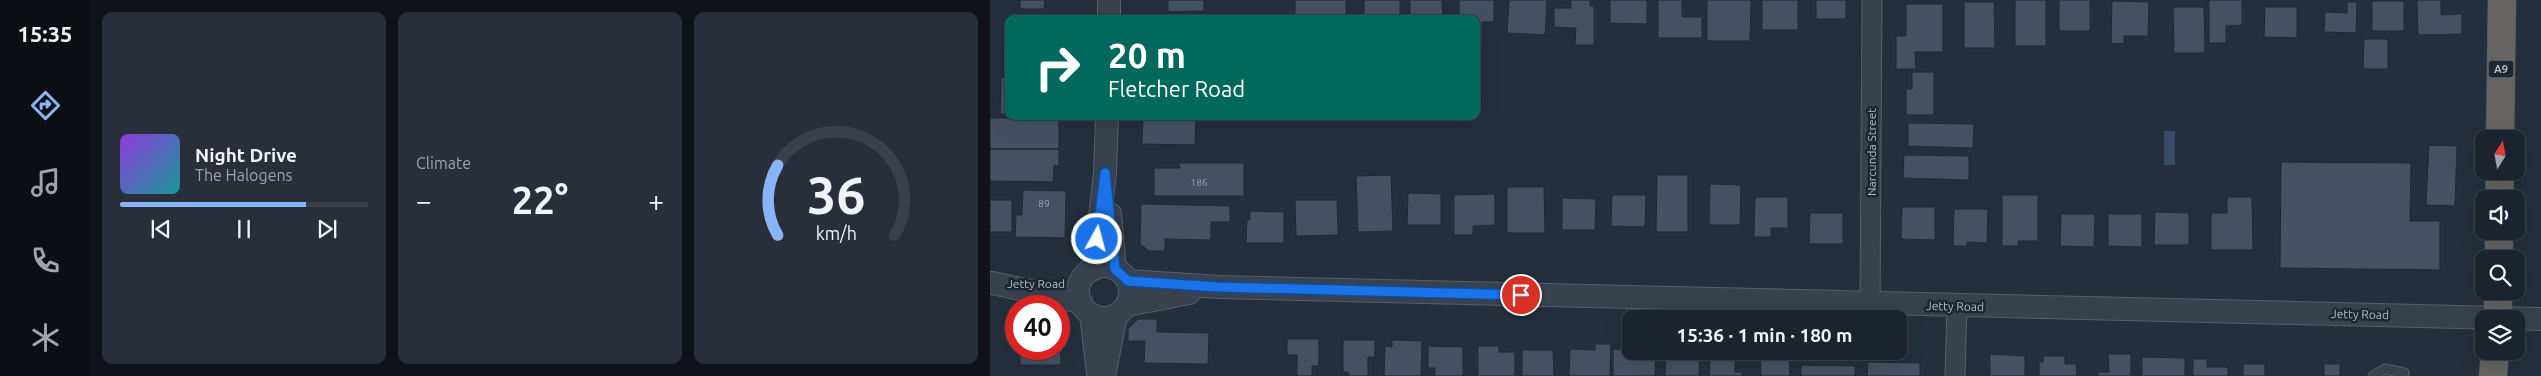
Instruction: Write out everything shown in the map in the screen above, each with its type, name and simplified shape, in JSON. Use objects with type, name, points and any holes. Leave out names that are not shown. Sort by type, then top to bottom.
[{"type":"highway","name":"A9","points":[[2500,130],[2502,0]]},
{"type":"highway","points":[[2493,376],[2494,360]]},
{"type":"street","points":[[1109,15],[1110,0]]},
{"type":"street","name":"Narcunda Street","points":[[1870,304],[1872,0]]},
{"type":"street","points":[[1098,376],[1098,286],[1107,120]]},
{"type":"street","name":"Jetty Road","points":[[991,283],[1957,306],[2498,309],[2541,319]]},
{"type":"street","points":[[1098,286],[1130,297],[1121,310],[1104,376]]},
{"type":"street","name":"Jetty Road","points":[[1098,286],[1099,317],[1219,287]]},
{"type":"street","points":[[1955,376],[1957,306]]},
{"type":"lane","points":[[2373,376],[2384,368],[2404,373],[2404,376]]},
{"type":"water","points":[[2164,131],[2175,131],[2175,165],[2164,165]]},
{"type":"building","points":[[1020,0],[1045,0],[1044,9],[1020,9]]},
{"type":"building","points":[[1168,0],[1204,0],[1204,11],[1168,12]]},
{"type":"building","points":[[1295,0],[1346,0],[1346,15],[1295,15]]},
{"type":"building","points":[[1364,0],[1400,0],[1400,15],[1364,15]]},
{"type":"building","points":[[1410,0],[1442,0],[1443,15],[1410,15]]},
{"type":"building","points":[[1459,0],[1494,0],[1494,22],[1482,22],[1482,47],[1480,47],[1480,15],[1459,15]]},
{"type":"building","points":[[1509,0],[1547,0],[1545,35],[1507,33]]},
{"type":"building","points":[[1571,0],[1590,0],[1590,6],[1594,6],[1594,45],[1575,45],[1576,28],[1554,27],[1554,8],[1571,8]]},
{"type":"building","points":[[1610,0],[1647,0],[1647,24],[1610,23]]},
{"type":"building","points":[[1658,0],[1682,0],[1682,17],[1702,17],[1702,38],[1658,38]]},
{"type":"building","points":[[1707,0],[1751,0],[1750,41],[1707,41]]},
{"type":"building","points":[[1762,0],[1798,0],[1798,30],[1762,30]]},
{"type":"building","points":[[1816,0],[1846,0],[1846,19],[1816,19]]},
{"type":"building","points":[[2015,0],[2046,0],[2046,46],[2015,46]]},
{"type":"building","points":[[2059,0],[2090,0],[2090,31],[2059,31]]},
{"type":"building","points":[[2209,0],[2242,0],[2242,25],[2226,26],[2226,43],[2209,43]]},
{"type":"building","points":[[2417,0],[2441,0],[2441,15],[2462,14],[2462,34],[2418,35]]},
{"type":"building","points":[[2112,1],[2149,2],[2148,36],[2124,36],[2124,44],[2111,43]]},
{"type":"building","points":[[2372,1],[2404,1],[2404,31],[2372,31]]},
{"type":"building","points":[[1964,2],[1994,2],[1995,48],[1964,48]]},
{"type":"building","points":[[2347,2],[2357,2],[2356,33],[2324,32],[2325,12],[2347,13]]},
{"type":"building","points":[[1906,4],[1943,4],[1943,52],[1915,52],[1916,69],[1896,69],[1896,36],[1906,36]]},
{"type":"building","points":[[2173,7],[2204,7],[2205,53],[2174,53]]},
{"type":"building","points":[[2265,7],[2297,7],[2297,38],[2264,37]]},
{"type":"building","points":[[1161,14],[1277,15],[1161,15]]},
{"type":"building","points":[[2364,39],[2388,39],[2388,69],[2363,69]]},
{"type":"building","points":[[1912,72],[1934,72],[1934,115],[1906,115],[1906,89],[1912,89]]},
{"type":"building","points":[[1001,77],[1005,78],[1005,114],[1000,114]]},
{"type":"building","points":[[990,118],[1005,118],[1005,120],[1059,120],[1059,149],[990,149]]},
{"type":"building","points":[[1143,120],[1196,120],[1195,145],[1142,144]]},
{"type":"building","points":[[1908,123],[1974,124],[1973,148],[1908,146]]},
{"type":"building","points":[[2429,145],[2457,146],[2455,206],[2426,205]]},
{"type":"building","points":[[990,149],[1059,149],[1059,166],[1054,165],[1053,182],[990,181]]},
{"type":"building","points":[[1904,155],[1969,156],[1969,180],[1903,178]]},
{"type":"building","points":[[2281,162],[2411,163],[2410,221],[2440,221],[2440,270],[2280,268]]},
{"type":"building","points":[[1179,163],[1244,163],[1244,196],[1154,196],[1154,168],[1180,168]]},
{"type":"building","points":[[1391,175],[1393,231],[1358,232],[1356,176]]},
{"type":"building","points":[[1657,175],[1688,175],[1688,232],[1656,232]]},
{"type":"building","points":[[1710,184],[1741,185],[1740,225],[1709,225]]},
{"type":"building","points":[[1507,187],[1544,187],[1545,233],[1507,233]]},
{"type":"building","points":[[1023,190],[1066,191],[1065,238],[1015,237],[1016,215],[1022,215]]},
{"type":"building","points":[[1408,193],[1441,194],[1441,225],[1407,225]]},
{"type":"building","points":[[1495,194],[1495,225],[1473,226],[1473,235],[1454,235],[1454,195]]},
{"type":"building","points":[[1612,195],[1646,195],[1645,227],[1611,226]]},
{"type":"building","points":[[2002,195],[2038,195],[2038,241],[2018,241],[2018,246],[2002,246]]},
{"type":"building","points":[[1755,197],[1788,197],[1788,228],[1771,228],[1771,237],[1754,237]]},
{"type":"building","points":[[2227,197],[2252,197],[2253,250],[2211,250],[2211,213],[2227,213]]},
{"type":"building","points":[[1562,198],[1596,199],[1595,230],[1562,230]]},
{"type":"building","points":[[990,200],[1012,200],[1012,232],[990,232]]},
{"type":"building","points":[[1295,200],[1337,200],[1338,235],[1296,236]]},
{"type":"building","points":[[1141,204],[1230,206],[1230,222],[1211,222],[1211,240],[1165,239],[1165,251],[1149,251],[1140,244]]},
{"type":"building","points":[[1902,207],[1935,207],[1935,240],[1901,239]]},
{"type":"building","points":[[1954,209],[1988,209],[1987,243],[1967,242],[1967,246],[1953,246]]},
{"type":"building","points":[[1250,211],[1284,212],[1284,243],[1246,243],[1247,220],[1250,220]]},
{"type":"building","points":[[2155,212],[2189,213],[2189,245],[2154,245]]},
{"type":"building","points":[[1810,213],[1843,213],[1843,244],[1809,244]]},
{"type":"building","points":[[2061,214],[2095,214],[2094,247],[2060,246]]},
{"type":"building","points":[[2108,214],[2142,214],[2142,247],[2108,246]]},
{"type":"building","points":[[1138,319],[1157,319],[1157,332],[1209,333],[1208,364],[1144,363],[1145,341],[1128,341],[1128,329]]},
{"type":"building","points":[[1287,339],[1319,339],[1319,366],[1312,366],[1312,376],[1297,376],[1297,355],[1287,355]]},
{"type":"building","points":[[1343,340],[1375,340],[1375,357],[1368,357],[1368,376],[1349,376],[1348,372],[1343,372]]},
{"type":"building","points":[[1392,340],[1422,341],[1421,376],[1384,376],[1385,346],[1392,347]]},
{"type":"building","points":[[1595,344],[1611,344],[1610,376],[1569,376],[1570,349],[1595,350]]},
{"type":"building","points":[[1428,346],[1463,347],[1463,376],[1435,376],[1435,368],[1428,368]]},
{"type":"building","points":[[1478,346],[1499,346],[1499,352],[1515,352],[1515,376],[1478,376]]},
{"type":"building","points":[[1613,349],[1622,349],[1622,360],[1656,360],[1655,376],[1613,376]]},
{"type":"building","points":[[1522,350],[1553,350],[1554,376],[1522,376]]},
{"type":"building","points":[[1990,354],[2025,356],[2025,376],[1990,376]]},
{"type":"building","points":[[2108,354],[2131,354],[2131,376],[2098,376],[2098,372],[2109,372]]},
{"type":"building","points":[[2043,356],[2065,356],[2065,364],[2076,364],[2077,376],[2039,376],[2039,362],[2043,362]]},
{"type":"building","points":[[2142,357],[2185,358],[2185,376],[2142,376]]},
{"type":"building","points":[[2193,359],[2207,359],[2207,367],[2228,367],[2228,376],[2193,376]]},
{"type":"building","points":[[1020,360],[1061,360],[1061,365],[1020,365]]},
{"type":"building","points":[[1666,360],[1700,360],[1699,376],[1665,376]]},
{"type":"building","points":[[1710,360],[1736,360],[1735,372],[1742,372],[1742,376],[1709,376]]},
{"type":"building","points":[[1760,360],[1789,360],[1790,376],[1761,376]]},
{"type":"building","points":[[1868,362],[1920,363],[1920,376],[1867,376]]},
{"type":"building","points":[[2243,364],[2265,364],[2265,376],[2243,376]]},
{"type":"building","points":[[2324,364],[2340,364],[2340,376],[2324,376]]},
{"type":"building","points":[[1801,365],[1855,366],[1855,376],[1801,376]]},
{"type":"route","points":[[1097,239],[1105,173],[1115,269],[1126,277],[1128,281],[1219,287],[1521,295]]}]
